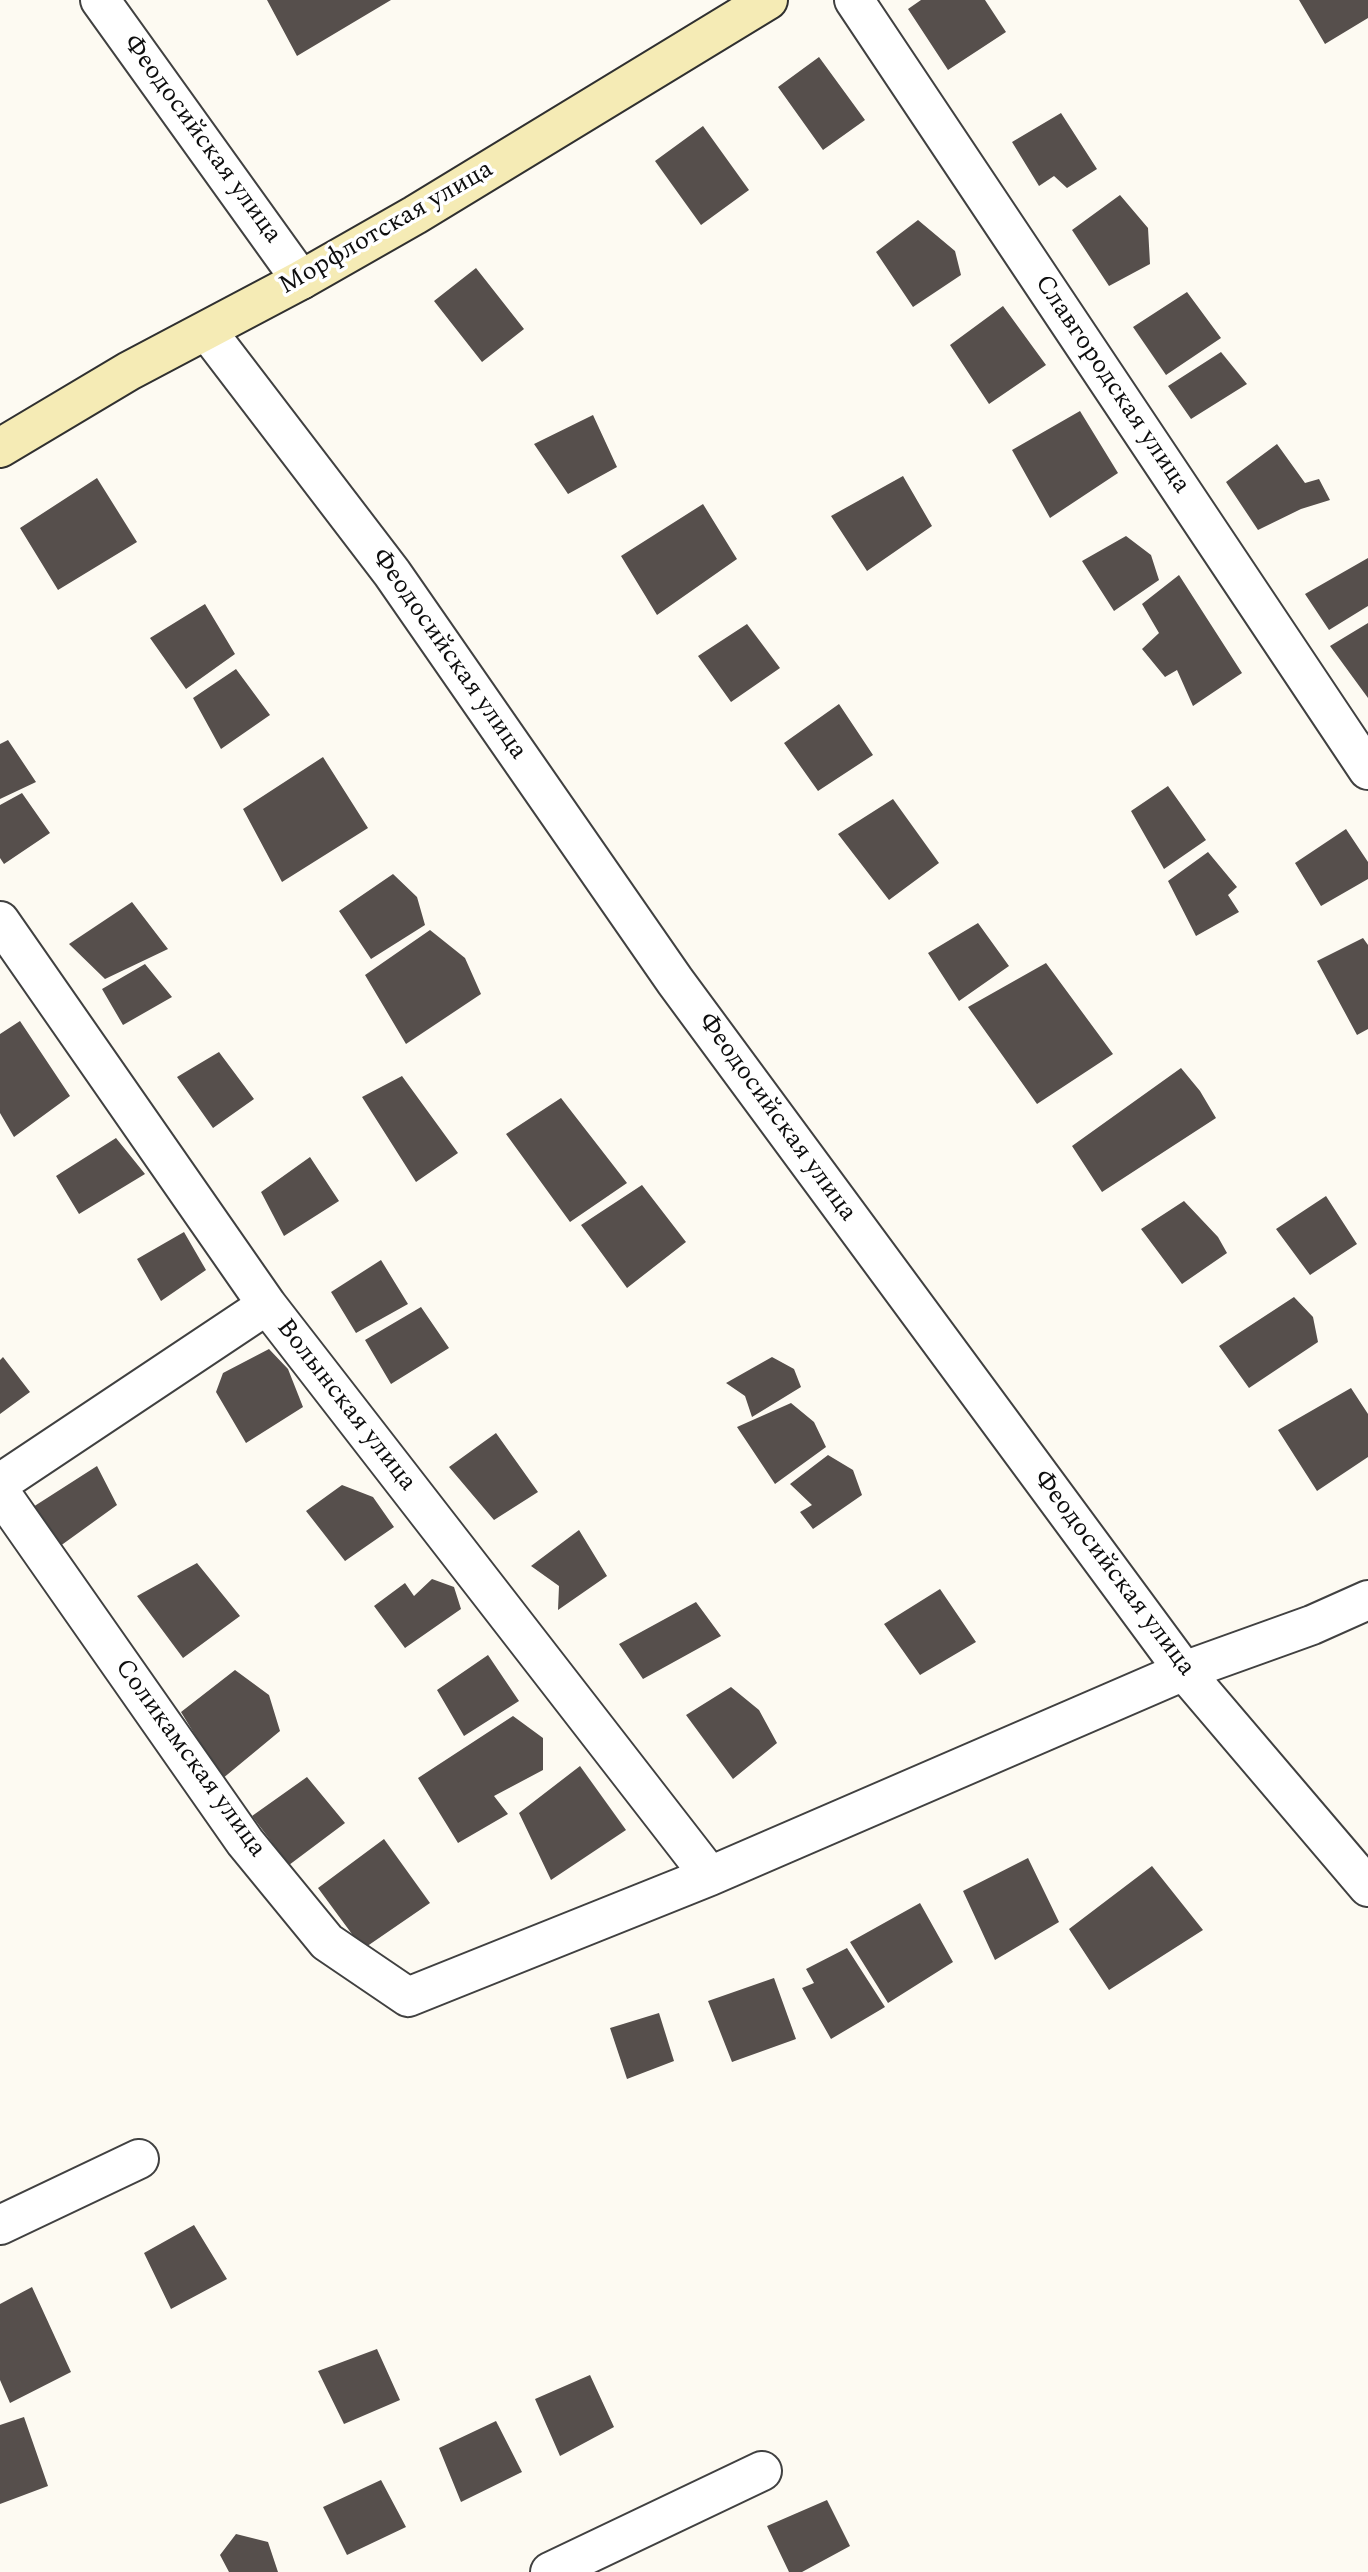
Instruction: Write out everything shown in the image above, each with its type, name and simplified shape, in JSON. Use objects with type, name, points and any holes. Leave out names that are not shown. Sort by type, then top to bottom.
[{"type":"street","name":"Феодосийская улица","points":[[100,0],[301,280]]},
{"type":"street","name":"Морфлотская улица","points":[[0,448],[129,371],[208,331],[415,215],[768,0]]},
{"type":"street","name":"Славгородская улица","points":[[854,0],[1368,771]]},
{"type":"street","name":"Феодосийская улица","points":[[208,331],[392,573],[675,981],[1184,1671],[1368,1887]]},
{"type":"street","name":"Волынская улица","points":[[0,921],[267,1305],[710,1876]]},
{"type":"street","points":[[0,1483],[267,1305]]},
{"type":"street","name":"Соликамская улица","points":[[0,1492],[254,1852],[327,1942],[408,1997],[710,1876]]},
{"type":"street","points":[[710,1876],[1184,1671],[1312,1625],[1368,1600]]},
{"type":"street","points":[[0,2225],[139,2159]]},
{"type":"street","points":[[550,2572],[762,2471]]},
{"type":"building","points":[[267,0],[391,0],[297,56]]},
{"type":"building","points":[[921,0],[985,0],[1006,32],[948,70],[908,9]]},
{"type":"building","points":[[1299,0],[1368,0],[1368,18],[1325,44]]},
{"type":"building","points":[[819,57],[865,120],[823,150],[778,87]]},
{"type":"building","points":[[1061,113],[1097,169],[1067,188],[1054,176],[1039,186],[1012,142]]},
{"type":"building","points":[[703,126],[749,190],[701,225],[655,161]]},
{"type":"building","points":[[1120,195],[1148,228],[1150,264],[1109,286],[1072,230]]},
{"type":"building","points":[[918,220],[955,251],[961,275],[913,307],[876,252]]},
{"type":"building","points":[[476,268],[524,329],[482,362],[434,301]]},
{"type":"building","points":[[1187,292],[1221,338],[1166,375],[1133,327]]},
{"type":"building","points":[[1003,306],[1046,365],[989,404],[950,345]]},
{"type":"building","points":[[1221,352],[1247,384],[1191,419],[1168,386]]},
{"type":"building","points":[[1080,411],[1118,473],[1050,518],[1012,450]]},
{"type":"building","points":[[593,415],[617,467],[568,494],[534,444]]},
{"type":"building","points":[[1277,444],[1305,483],[1319,479],[1330,500],[1301,509],[1258,530],[1226,482]]},
{"type":"building","points":[[903,476],[932,526],[867,571],[831,516]]},
{"type":"building","points":[[97,478],[137,542],[58,590],[20,528]]},
{"type":"building","points":[[703,504],[737,559],[657,615],[621,556]]},
{"type":"building","points":[[1126,536],[1151,555],[1159,580],[1114,611],[1082,561]]},
{"type":"building","points":[[1368,558],[1368,606],[1329,630],[1305,594]]},
{"type":"building","points":[[1179,575],[1242,673],[1193,706],[1177,670],[1165,677],[1142,649],[1159,633],[1142,604]]},
{"type":"building","points":[[205,604],[235,654],[186,689],[150,638]]},
{"type":"building","points":[[1368,623],[1368,698],[1330,646]]},
{"type":"building","points":[[747,624],[780,668],[731,702],[698,656]]},
{"type":"building","points":[[236,669],[270,715],[221,749],[193,698]]},
{"type":"building","points":[[839,704],[873,755],[818,791],[784,743]]},
{"type":"building","points":[[8,740],[36,782],[0,799],[0,744]]},
{"type":"building","points":[[323,757],[368,828],[282,882],[243,809]]},
{"type":"building","points":[[1168,786],[1206,840],[1164,869],[1131,811]]},
{"type":"building","points":[[22,793],[50,833],[4,864],[0,858],[0,805]]},
{"type":"building","points":[[893,799],[939,863],[889,900],[838,834]]},
{"type":"building","points":[[1346,829],[1368,862],[1368,879],[1321,906],[1295,863]]},
{"type":"building","points":[[1208,852],[1237,887],[1228,895],[1239,912],[1196,936],[1168,881]]},
{"type":"building","points":[[393,874],[417,897],[425,925],[371,959],[339,911]]},
{"type":"building","points":[[132,902],[168,949],[105,979],[69,944]]},
{"type":"building","points":[[978,923],[1009,966],[959,1001],[928,953]]},
{"type":"building","points":[[430,930],[465,958],[481,994],[406,1044],[365,975]]},
{"type":"building","points":[[1363,938],[1368,945],[1368,1029],[1357,1035],[1317,961]]},
{"type":"building","points":[[1046,963],[1113,1054],[1037,1104],[968,1007]]},
{"type":"building","points":[[145,964],[172,997],[123,1025],[102,989]]},
{"type":"building","points":[[20,1021],[70,1096],[14,1137],[0,1113],[0,1034]]},
{"type":"building","points":[[219,1052],[254,1099],[213,1128],[177,1077]]},
{"type":"building","points":[[1181,1068],[1200,1091],[1216,1118],[1102,1192],[1072,1146]]},
{"type":"building","points":[[402,1076],[458,1153],[416,1182],[362,1097]]},
{"type":"building","points":[[561,1098],[627,1183],[570,1222],[506,1134]]},
{"type":"building","points":[[116,1138],[145,1174],[79,1214],[56,1176]]},
{"type":"building","points":[[310,1157],[339,1201],[284,1236],[261,1192]]},
{"type":"building","points":[[642,1185],[686,1242],[627,1288],[581,1225]]},
{"type":"building","points":[[1326,1196],[1357,1244],[1310,1275],[1276,1229]]},
{"type":"building","points":[[1184,1201],[1218,1237],[1227,1253],[1182,1284],[1141,1229]]},
{"type":"building","points":[[184,1232],[206,1270],[161,1301],[137,1259]]},
{"type":"building","points":[[381,1260],[408,1304],[356,1333],[331,1292]]},
{"type":"building","points":[[1294,1297],[1313,1317],[1318,1342],[1249,1388],[1219,1346]]},
{"type":"building","points":[[421,1307],[449,1348],[391,1384],[365,1340]]},
{"type":"building","points":[[269,1349],[288,1369],[303,1407],[246,1443],[216,1392],[223,1373]]},
{"type":"building","points":[[3,1357],[30,1392],[0,1414],[0,1360]]},
{"type":"building","points":[[772,1357],[794,1369],[801,1387],[752,1417],[745,1396],[726,1383]]},
{"type":"building","points":[[1351,1388],[1368,1414],[1368,1457],[1317,1491],[1278,1430]]},
{"type":"building","points":[[791,1403],[814,1422],[826,1447],[775,1484],[737,1427]]},
{"type":"building","points":[[496,1433],[538,1492],[494,1520],[449,1467]]},
{"type":"building","points":[[828,1455],[853,1470],[862,1495],[813,1529],[800,1512],[812,1505],[790,1484]]},
{"type":"building","points":[[97,1466],[117,1505],[56,1549],[33,1507]]},
{"type":"building","points":[[342,1485],[373,1497],[394,1527],[345,1561],[306,1511]]},
{"type":"building","points":[[579,1530],[607,1576],[558,1610],[559,1586],[531,1566]]},
{"type":"building","points":[[197,1563],[240,1616],[183,1658],[137,1596]]},
{"type":"building","points":[[432,1579],[454,1587],[461,1609],[405,1648],[374,1606],[405,1583],[414,1596]]},
{"type":"building","points":[[940,1589],[976,1642],[920,1675],[884,1624]]},
{"type":"building","points":[[696,1602],[721,1636],[643,1679],[619,1644]]},
{"type":"building","points":[[488,1655],[519,1701],[464,1736],[437,1690]]},
{"type":"building","points":[[235,1670],[269,1695],[280,1731],[222,1779],[181,1712]]},
{"type":"building","points":[[731,1687],[759,1710],[777,1743],[733,1779],[686,1715]]},
{"type":"building","points":[[513,1716],[543,1738],[543,1770],[494,1796],[508,1814],[458,1843],[418,1778]]},
{"type":"building","points":[[580,1766],[626,1830],[551,1880],[519,1813]]},
{"type":"building","points":[[307,1777],[345,1823],[289,1865],[252,1816]]},
{"type":"building","points":[[384,1839],[430,1903],[363,1949],[318,1888]]},
{"type":"building","points":[[1028,1858],[1059,1922],[995,1960],[963,1891]]},
{"type":"building","points":[[1152,1866],[1203,1930],[1109,1990],[1069,1929]]},
{"type":"building","points":[[920,1903],[953,1962],[888,2003],[850,1942]]},
{"type":"building","points":[[847,1948],[885,2007],[831,2039],[802,1988],[814,1983],[806,1969]]},
{"type":"building","points":[[774,1978],[796,2039],[732,2062],[708,2001]]},
{"type":"building","points":[[659,2013],[674,2061],[627,2079],[610,2028]]},
{"type":"building","points":[[194,2225],[227,2279],[171,2309],[144,2253]]},
{"type":"building","points":[[32,2287],[71,2372],[10,2403],[0,2380],[0,2304]]},
{"type":"building","points":[[377,2349],[400,2400],[344,2424],[318,2371]]},
{"type":"building","points":[[590,2375],[614,2427],[560,2456],[535,2399]]},
{"type":"building","points":[[24,2417],[48,2486],[0,2504],[0,2425]]},
{"type":"building","points":[[496,2421],[522,2472],[461,2502],[439,2448]]},
{"type":"building","points":[[381,2480],[406,2527],[347,2555],[323,2507]]},
{"type":"building","points":[[827,2500],[850,2546],[802,2572],[789,2572],[767,2526]]},
{"type":"building","points":[[236,2534],[268,2542],[278,2572],[229,2572],[220,2555]]}]
